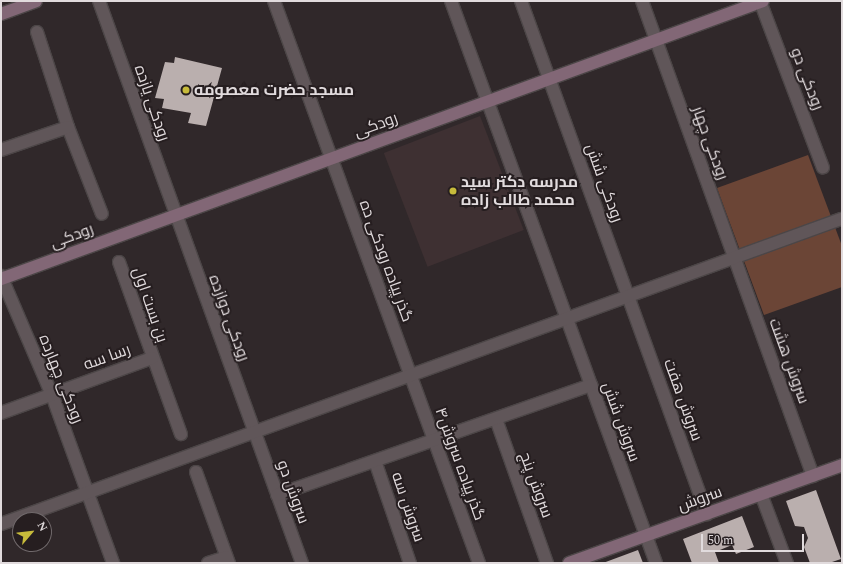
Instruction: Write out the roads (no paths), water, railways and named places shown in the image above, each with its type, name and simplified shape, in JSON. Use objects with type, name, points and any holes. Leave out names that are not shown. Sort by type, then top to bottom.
[{"type":"street","points":[[1,14],[36,1]]},
{"type":"street","name":"رودکی یازده","points":[[99,1],[174,216]]},
{"type":"street","name":"گذر پیاده رودکی ده","points":[[274,1],[411,375]]},
{"type":"street","name":"سروش شش","points":[[451,1],[656,563]]},
{"type":"street","name":"رودکی شش","points":[[521,1],[629,298]]},
{"type":"street","name":"رودکی چهار","points":[[642,1],[734,258]]},
{"type":"street","name":"رودکی","points":[[1,278],[761,1]]},
{"type":"street","name":"رودکی دو","points":[[761,1],[823,168]]},
{"type":"street","points":[[37,32],[68,127],[102,214]]},
{"type":"street","points":[[1,150],[68,127]]},
{"type":"street","name":"رودکی دوازده","points":[[174,216],[254,432]]},
{"type":"street","points":[[1,524],[411,375],[629,298],[841,219]]},
{"type":"street","name":"سروش هشت","points":[[734,258],[813,476]]},
{"type":"street","name":"بن بست اول","points":[[119,262],[152,358],[181,434]]},
{"type":"street","name":"رودکی چهارده","points":[[1,278],[52,395],[113,563]]},
{"type":"street","name":"سروش هفت","points":[[629,298],[707,514]]},
{"type":"street","name":"رسا سه","points":[[1,413],[152,358]]},
{"type":"street","name":"گذر پیاده سروش۴","points":[[411,375],[479,563]]},
{"type":"street","points":[[277,495],[590,385]]},
{"type":"street","name":"سروش پنج","points":[[496,418],[547,563]]},
{"type":"street","name":"سروش دو","points":[[254,432],[302,563]]},
{"type":"street","name":"سروش سه","points":[[374,461],[410,563]]},
{"type":"street","name":"سروش","points":[[569,563],[842,465]]},
{"type":"street","points":[[196,472],[227,560],[208,563]]},
{"type":"street","points":[[761,494],[787,563]]},
{"type":"place","name":"مسجد حضرت معصومه","points":[[186,90]]},
{"type":"place","name":"مدرسه دکتر سید محمد طالب زاده","points":[[453,191]]}]
